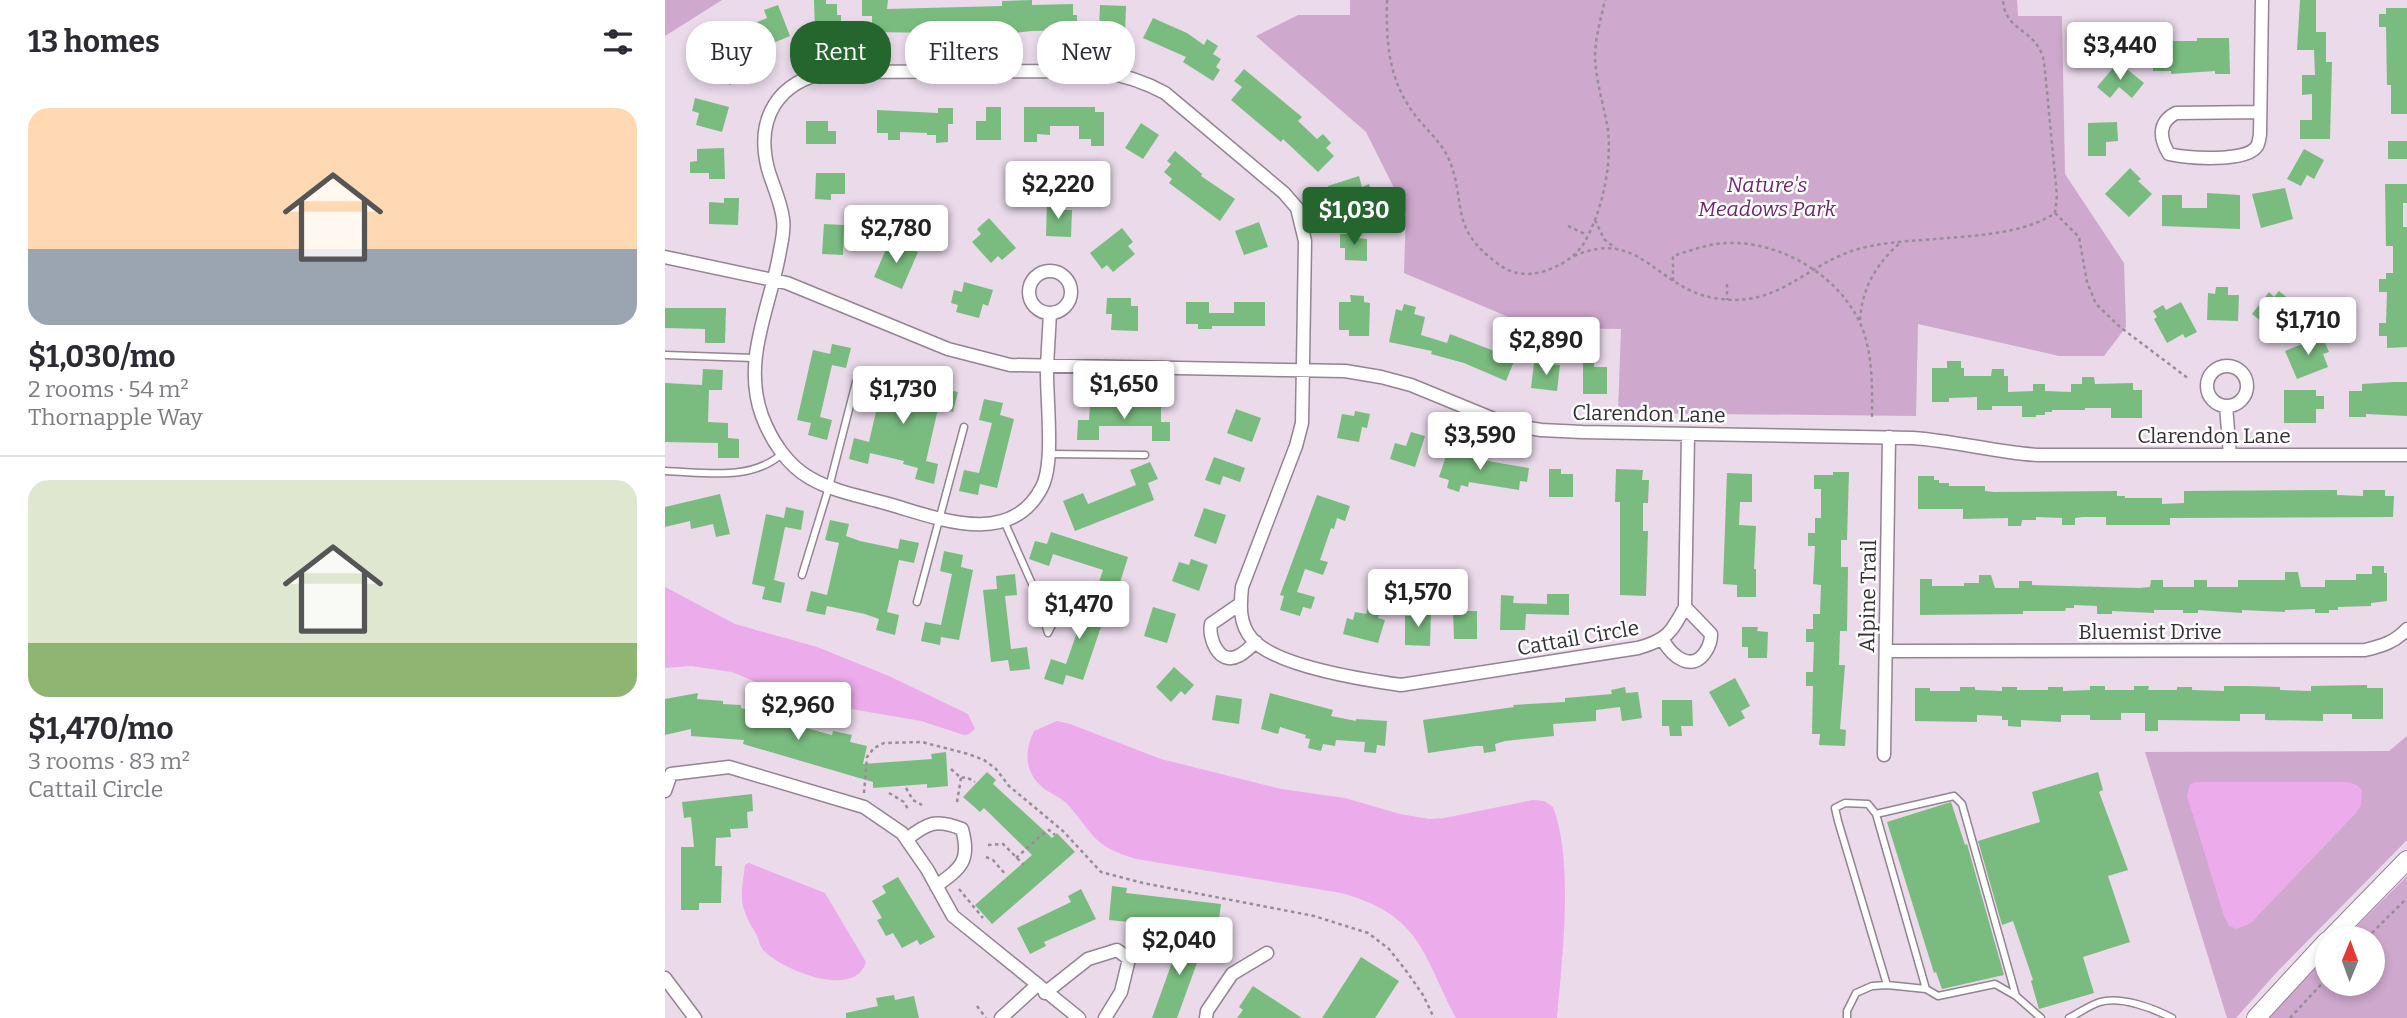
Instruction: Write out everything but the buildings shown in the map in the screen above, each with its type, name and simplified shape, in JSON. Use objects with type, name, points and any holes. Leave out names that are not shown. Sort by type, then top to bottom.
[{"type":"street","points":[[2260,112],[2176,113],[2167,117],[2162,126],[2164,145],[2169,154],[2181,157],[2238,157],[2257,146],[2260,135],[2262,0]]},
{"type":"street","points":[[1050,313],[1047,366],[1048,467],[1043,486],[1033,501],[1019,514],[1005,521],[978,526],[954,523],[829,487],[809,477],[782,453],[759,407],[755,385],[754,358],[774,280],[784,223],[768,167],[765,130],[776,100],[802,79],[829,72],[1099,71],[1125,75],[1146,82],[1165,93],[1284,193],[1297,208],[1305,241],[1302,423],[1296,446],[1242,587],[1242,621],[1256,642],[1237,657],[1231,658],[1217,651],[1212,643],[1211,624],[1240,604]]},
{"type":"street","name":"Clarendon Lane","points":[[665,257],[801,287],[948,349],[1010,365],[1345,371],[1381,377],[1439,396],[1507,424],[1541,430],[1934,439],[1988,451],[2037,455],[2407,455]]},
{"type":"street","points":[[2226,406],[2230,455]]},
{"type":"street","points":[[1685,607],[1688,435]]},
{"type":"street","name":"Alpine Trail","points":[[1884,755],[1889,437]]},
{"type":"street","name":"Cattail Circle","points":[[1256,642],[1286,659],[1312,667],[1401,685],[1638,648],[1663,640],[1685,607],[1711,634],[1704,654],[1697,660],[1687,662],[1670,653],[1663,640]]},
{"type":"street","name":"Bluemist Drive","points":[[1886,651],[2365,650],[2384,645],[2407,629]]},
{"type":"street","points":[[665,790],[671,774],[729,767],[864,807],[907,839],[953,916],[1079,1018]]},
{"type":"street","points":[[907,839],[921,827],[942,821],[962,830],[968,848],[959,869],[936,886]]},
{"type":"street","points":[[2343,926],[2407,860]]},
{"type":"street","points":[[1001,1018],[1088,959],[1117,950],[1129,959],[1121,992],[1105,1018]]},
{"type":"street","points":[[1206,1018],[1207,1011],[1232,974],[1267,953]]},
{"type":"street","points":[[2256,1018],[2315,955]]},
{"type":"street","points":[[665,978],[695,1018]]},
{"type":"lane","points":[[665,355],[754,358]]},
{"type":"lane","points":[[802,575],[829,487],[856,382]]},
{"type":"lane","points":[[917,602],[964,427]]},
{"type":"lane","points":[[665,471],[740,473],[773,462],[782,453]]},
{"type":"lane","points":[[1048,454],[1145,455]]},
{"type":"lane","points":[[1005,521],[1033,586],[1048,633],[1064,601],[1033,586]]},
{"type":"lane","points":[[1876,814],[1954,796],[1962,804],[2016,996]]},
{"type":"lane","points":[[1887,985],[1835,808],[1845,803],[1868,804],[1876,814],[1926,989]]},
{"type":"lane","points":[[1847,1018],[1847,1011],[1856,993],[1872,986],[1926,989],[1938,996],[1995,984],[2016,996],[2041,1018]]},
{"type":"lane","points":[[2069,1018],[2101,1001],[2132,1002],[2172,1018]]},
{"type":"path","points":[[1387,0],[1387,47],[1395,80],[1412,112],[1446,153],[1455,179],[1462,220],[1469,235],[1491,258],[1512,273],[1535,274],[1588,250],[1615,248]]},
{"type":"path","points":[[1574,256],[1595,220],[1606,174],[1608,133],[1595,59],[1605,0]]},
{"type":"path","points":[[1595,220],[1604,239],[1615,248],[1642,257],[1673,282],[1694,293],[1727,300],[1757,298],[1774,293],[1829,261],[1858,249],[1902,240],[2019,229],[2046,219],[2055,213],[2057,196],[2042,51],[2032,36],[2013,25],[2006,16],[2003,0]]},
{"type":"path","points":[[2055,213],[2079,237],[2087,282],[2096,304],[2120,327],[2189,379]]},
{"type":"path","points":[[1568,226],[1588,236]]},
{"type":"path","points":[[1860,323],[1869,281],[1886,256],[1902,240]]},
{"type":"path","points":[[1673,282],[1673,257],[1712,245],[1731,243],[1761,245],[1774,249],[1814,271],[1842,294],[1860,323],[1872,375],[1872,418]]},
{"type":"path","points":[[1727,284],[1727,300]]},
{"type":"path","points":[[864,807],[867,757],[874,748],[884,743],[922,742],[968,754],[984,760],[996,769],[1009,786],[1063,831],[1101,872],[1143,883],[1314,916],[1368,933],[1389,949],[1407,972],[1423,995],[1434,1018]]},
{"type":"path","points":[[951,769],[961,778],[966,777],[975,782]]},
{"type":"path","points":[[957,802],[961,778]]},
{"type":"path","points":[[906,788],[913,800],[922,805]]},
{"type":"path","points":[[889,793],[904,802],[909,811]]},
{"type":"path","points":[[1016,858],[1045,832],[1049,830],[1055,835]]},
{"type":"path","points":[[988,845],[1003,844],[1024,866]]},
{"type":"path","points":[[986,857],[993,860],[1006,875]]},
{"type":"path","points":[[959,889],[983,918]]},
{"type":"path","points":[[2379,926],[2407,898]]},
{"type":"path","points":[[1140,937],[1181,930],[1212,938],[1214,930]]},
{"type":"path","points":[[2290,1018],[2315,991]]},
{"type":"path","points":[[977,1006],[986,1018]]},
{"type":"green space","points":[[665,0],[722,0],[686,21],[665,36]]},
{"type":"green space","name":"Nature's Meadows Park","points":[[1350,0],[2017,0],[2018,16],[2062,16],[2065,174],[2124,263],[2126,327],[2104,356],[2059,356],[1918,324],[1916,416],[1618,413],[1621,329],[1535,328],[1404,273],[1406,212],[1366,132],[1256,36],[1298,15],[1350,15]]},
{"type":"green space","points":[[2407,736],[2407,840],[2322,926],[2315,926],[2315,933],[2236,1018],[2227,1018],[2145,752],[2389,751]]},
{"type":"green space","points":[[2407,876],[2407,1018],[2268,1018],[2315,969],[2315,996],[2385,996],[2385,926],[2357,926]]},
{"type":"shaded area","points":[[665,587],[735,624],[817,647],[889,676],[968,714],[975,729],[964,735],[921,721],[799,700],[732,672],[691,666],[665,668]]},
{"type":"shaded area","points":[[1057,721],[1161,759],[1281,789],[1345,798],[1400,814],[1429,819],[1533,800],[1544,801],[1553,807],[1559,829],[1565,882],[1557,1018],[1456,1018],[1416,939],[1404,925],[1368,902],[1341,893],[1136,859],[1111,849],[1096,839],[1066,803],[1039,784],[1030,771],[1027,755],[1034,731]]},
{"type":"shaded area","points":[[2347,782],[2362,790],[2361,805],[2251,923],[2237,929],[2229,926],[2224,916],[2187,796],[2190,784]]},
{"type":"shaded area","points":[[749,863],[825,893],[866,962],[859,973],[848,979],[818,978],[786,966],[764,951],[743,907],[742,885],[745,865]]}]
